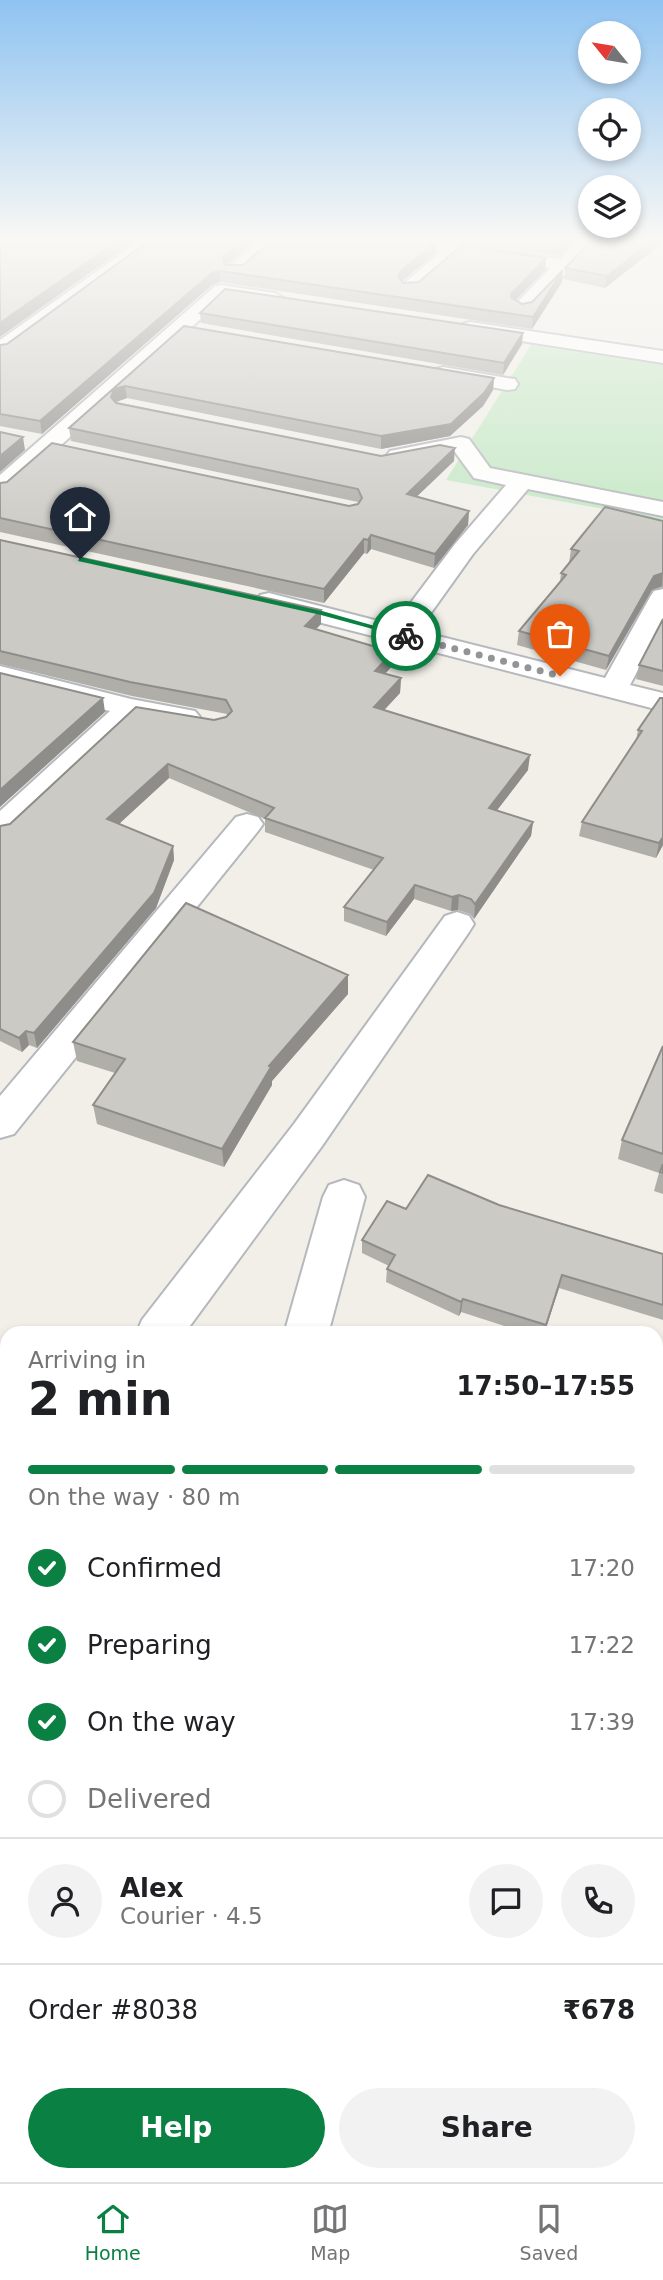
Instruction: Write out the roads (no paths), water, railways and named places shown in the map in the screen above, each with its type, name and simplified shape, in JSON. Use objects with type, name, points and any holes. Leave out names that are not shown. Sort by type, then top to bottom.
[{"type":"street","points":[[0,488],[164,342]]},
{"type":"street","points":[[564,342],[663,357]]},
{"type":"street","points":[[425,370],[507,384]]},
{"type":"street","points":[[25,440],[75,450]]},
{"type":"street","points":[[381,459],[461,444],[482,473],[663,509]]},
{"type":"street","points":[[401,635],[464,549],[522,481]]},
{"type":"street","points":[[242,595],[663,702]]},
{"type":"street","points":[[613,690],[663,597]]},
{"type":"street","points":[[0,675],[131,708],[216,723]]},
{"type":"street","points":[[0,829],[131,708]]},
{"type":"street","points":[[0,1123],[247,824]]},
{"type":"street","points":[[164,1326],[308,1135],[457,924]]},
{"type":"street","points":[[308,1326],[344,1196]]}]
